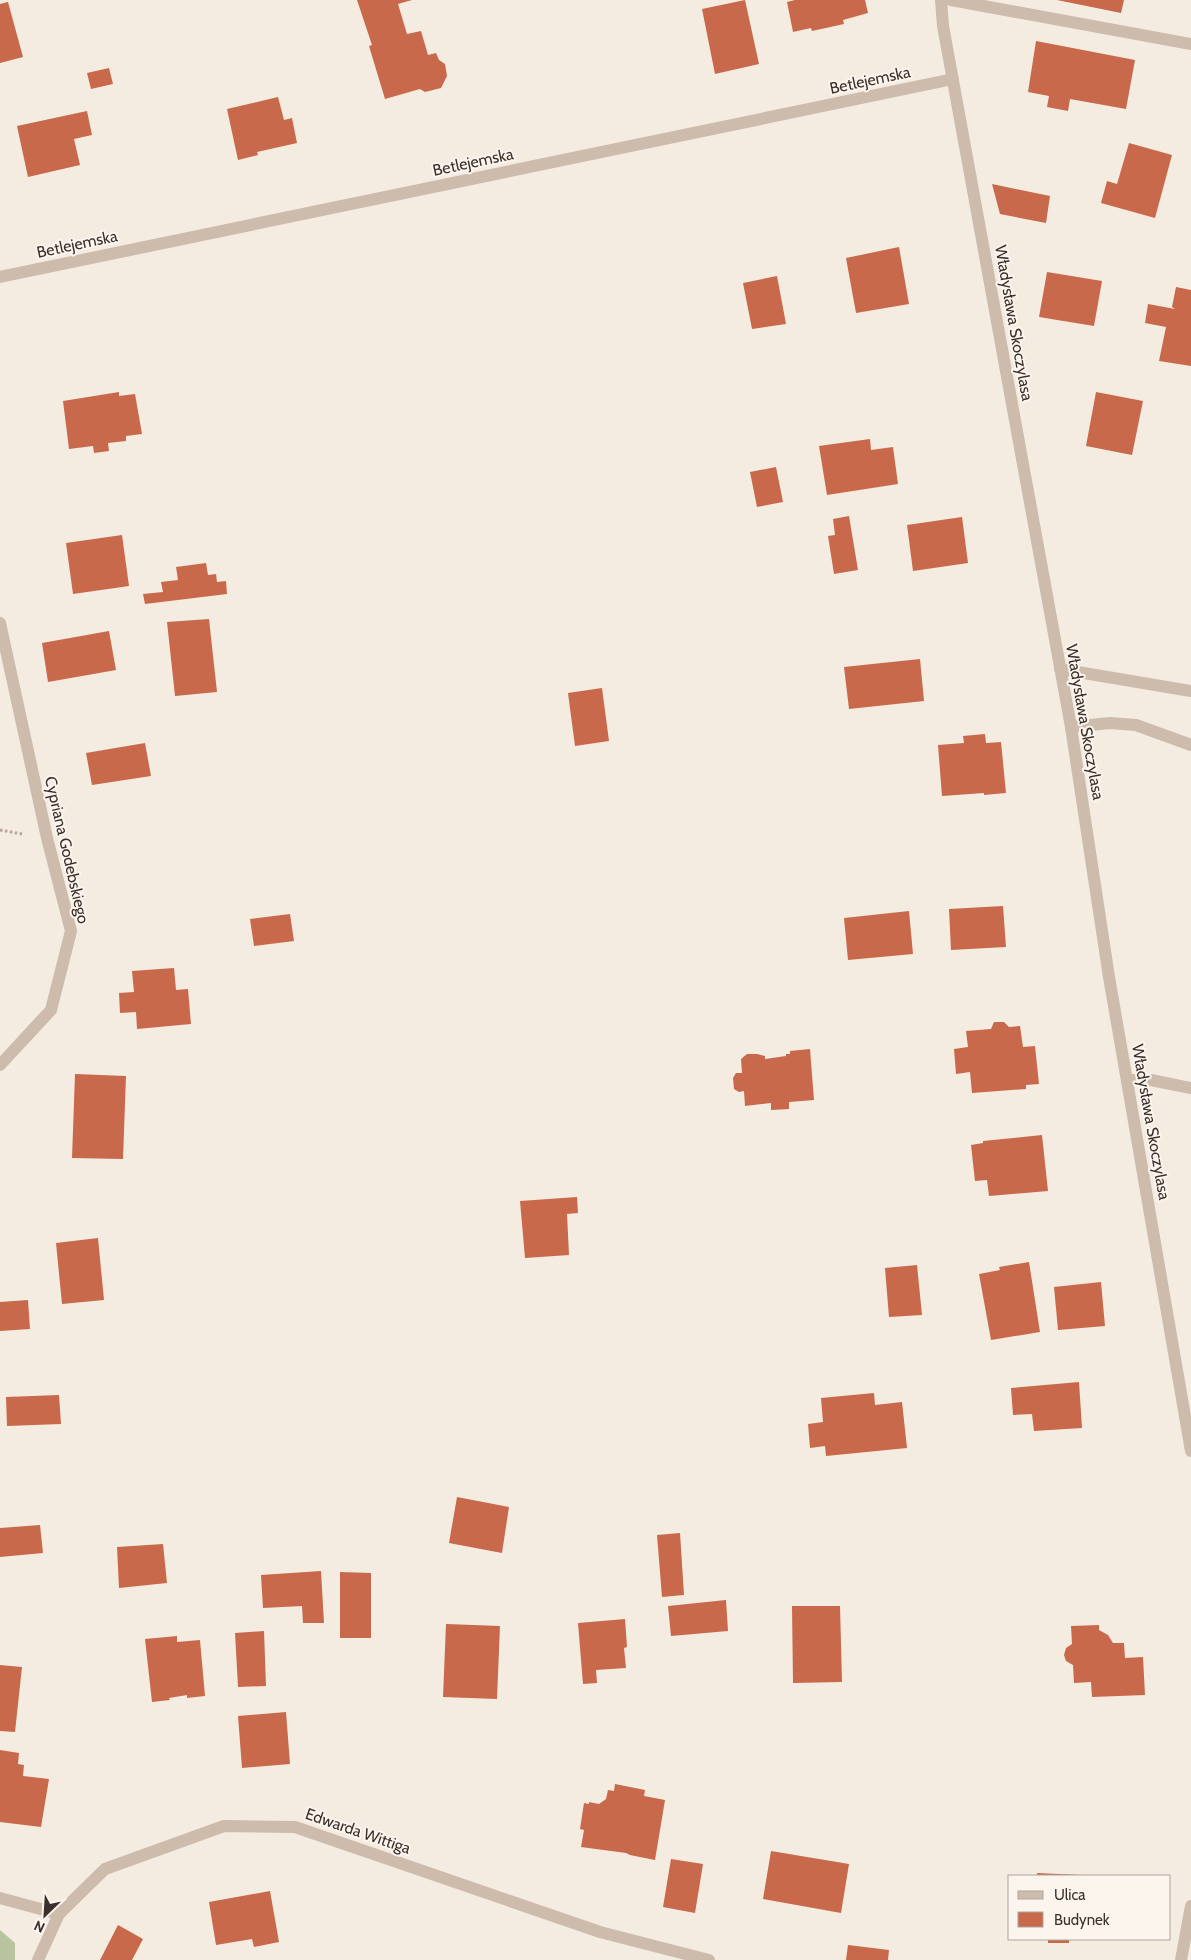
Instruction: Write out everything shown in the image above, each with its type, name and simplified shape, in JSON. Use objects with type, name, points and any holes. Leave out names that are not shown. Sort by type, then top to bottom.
[{"type":"street","name":"Władysława Skoczylasa","points":[[941,0],[943,26],[1071,727],[1108,977],[1191,1451]]},
{"type":"street","points":[[951,0],[1191,44]]},
{"type":"street","name":"Betlejemska","points":[[0,276],[953,79]]},
{"type":"street","name":"Cypriana Godebskiego","points":[[0,623],[47,838],[71,931],[51,1010],[0,1065]]},
{"type":"street","points":[[1060,669],[1191,691]]},
{"type":"street","points":[[1071,727],[1110,723],[1136,725],[1191,745]]},
{"type":"street","points":[[1127,1080],[1151,1080],[1191,1088]]},
{"type":"street","name":"Edwarda Wittiga","points":[[38,1960],[59,1914],[105,1869],[224,1826],[295,1826],[600,1932],[709,1960]]},
{"type":"street","points":[[0,1898],[59,1914]]},
{"type":"street","points":[[1181,1960],[1191,1906]]},
{"type":"green space","points":[[0,1930],[15,1943],[15,1960],[0,1960]]},
{"type":"building","points":[[357,0],[412,0],[398,4],[407,34],[421,31],[428,55],[436,53],[439,60],[445,64],[447,76],[441,88],[425,92],[420,89],[385,99],[369,46],[372,45]]},
{"type":"building","points":[[745,0],[759,64],[715,74],[702,9]]},
{"type":"building","points":[[795,0],[865,0],[868,13],[843,20],[844,24],[812,31],[811,28],[793,32],[787,2]]},
{"type":"building","points":[[1057,0],[1124,0],[1121,13]]},
{"type":"building","points":[[8,2],[23,57],[0,63],[0,4]]},
{"type":"building","points":[[1036,41],[1135,60],[1126,109],[1070,99],[1068,111],[1047,107],[1049,96],[1028,92]]},
{"type":"building","points":[[109,68],[113,84],[91,89],[87,73]]},
{"type":"building","points":[[278,97],[284,120],[292,118],[297,143],[257,152],[258,155],[238,160],[227,109]]},
{"type":"building","points":[[87,111],[92,135],[74,139],[80,165],[28,177],[17,126]]},
{"type":"building","points":[[1129,143],[1172,155],[1155,218],[1101,203],[1107,181],[1117,184]]},
{"type":"building","points":[[992,184],[1050,196],[1046,223],[1000,214]]},
{"type":"building","points":[[899,247],[909,304],[856,313],[846,258]]},
{"type":"building","points":[[1047,272],[1102,281],[1094,326],[1039,317]]},
{"type":"building","points":[[777,276],[786,324],[752,329],[743,283]]},
{"type":"building","points":[[1176,287],[1191,290],[1191,366],[1159,361],[1166,327],[1145,323],[1148,304],[1175,309],[1172,307]]},
{"type":"building","points":[[119,392],[119,396],[135,394],[142,434],[126,436],[126,441],[108,443],[109,451],[94,453],[93,446],[69,449],[63,401]]},
{"type":"building","points":[[1096,392],[1143,401],[1132,455],[1086,446]]},
{"type":"building","points":[[870,439],[871,450],[893,447],[898,484],[827,495],[819,446]]},
{"type":"building","points":[[776,467],[783,502],[757,507],[750,472]]},
{"type":"building","points":[[849,516],[858,570],[834,574],[828,536],[835,535],[833,519]]},
{"type":"building","points":[[962,517],[968,563],[913,571],[907,525]]},
{"type":"building","points":[[122,535],[129,586],[73,594],[66,543]]},
{"type":"building","points":[[206,563],[208,575],[216,574],[217,582],[226,581],[227,594],[145,604],[143,594],[163,592],[161,582],[178,580],[176,567]]},
{"type":"building","points":[[209,619],[217,692],[175,696],[167,622]]},
{"type":"building","points":[[109,631],[116,670],[48,682],[42,643]]},
{"type":"building","points":[[920,659],[924,701],[849,709],[844,667]]},
{"type":"building","points":[[602,688],[609,741],[575,746],[568,693]]},
{"type":"building","points":[[985,734],[986,743],[1001,742],[1006,793],[942,796],[938,745],[964,743],[963,736]]},
{"type":"building","points":[[145,743],[151,776],[92,785],[86,753]]},
{"type":"building","points":[[1003,906],[1006,947],[951,950],[949,909]]},
{"type":"building","points":[[909,911],[913,954],[848,960],[844,918]]},
{"type":"building","points":[[290,914],[294,941],[254,946],[250,919]]},
{"type":"building","points":[[174,968],[176,990],[188,989],[191,1024],[137,1029],[136,1012],[120,1013],[119,993],[134,992],[132,971]]},
{"type":"building","points":[[994,1022],[1004,1022],[1009,1027],[1020,1026],[1023,1047],[1035,1046],[1039,1084],[1026,1085],[1026,1089],[972,1093],[970,1072],[956,1074],[954,1049],[968,1047],[966,1031],[991,1029]]},
{"type":"building","points":[[810,1049],[814,1100],[789,1102],[789,1109],[771,1110],[771,1103],[745,1106],[744,1091],[739,1092],[734,1089],[733,1078],[736,1073],[742,1073],[741,1059],[747,1054],[765,1056],[765,1059],[786,1056],[786,1054],[790,1054],[790,1051]]},
{"type":"building","points":[[75,1074],[126,1076],[123,1159],[72,1158]]},
{"type":"building","points":[[1042,1135],[1048,1191],[989,1196],[987,1180],[975,1181],[971,1145],[983,1143],[983,1141]]},
{"type":"building","points":[[577,1197],[578,1213],[567,1214],[569,1255],[525,1258],[520,1201]]},
{"type":"building","points":[[98,1238],[104,1300],[62,1304],[56,1243]]},
{"type":"building","points":[[1029,1262],[1040,1332],[991,1340],[979,1274],[1000,1270],[999,1267]]},
{"type":"building","points":[[917,1265],[922,1315],[889,1317],[885,1268]]},
{"type":"building","points":[[1101,1282],[1105,1326],[1058,1330],[1054,1287]]},
{"type":"building","points":[[28,1300],[30,1329],[0,1331],[0,1302]]},
{"type":"building","points":[[1079,1382],[1082,1428],[1034,1431],[1032,1414],[1013,1415],[1011,1388]]},
{"type":"building","points":[[874,1393],[875,1405],[902,1402],[907,1448],[826,1456],[825,1446],[810,1448],[808,1424],[823,1422],[821,1398]]},
{"type":"building","points":[[59,1395],[61,1424],[7,1426],[6,1397]]},
{"type":"building","points":[[457,1497],[509,1507],[502,1553],[449,1543]]},
{"type":"building","points":[[40,1525],[43,1553],[0,1557],[0,1528]]},
{"type":"building","points":[[680,1533],[684,1595],[662,1597],[657,1535]]},
{"type":"building","points":[[163,1544],[167,1583],[119,1588],[117,1547]]},
{"type":"building","points":[[321,1571],[324,1623],[303,1623],[302,1606],[263,1608],[261,1575]]},
{"type":"building","points":[[340,1572],[371,1573],[371,1638],[340,1638]]},
{"type":"building","points":[[726,1600],[728,1631],[671,1636],[668,1606]]},
{"type":"building","points":[[792,1606],[840,1606],[842,1682],[793,1683]]},
{"type":"building","points":[[625,1619],[627,1647],[624,1648],[626,1668],[596,1670],[597,1683],[583,1684],[578,1623]]},
{"type":"building","points":[[446,1624],[500,1626],[497,1699],[443,1697]]},
{"type":"building","points":[[1099,1625],[1099,1630],[1108,1635],[1113,1643],[1124,1643],[1125,1658],[1143,1657],[1145,1695],[1092,1697],[1091,1682],[1074,1683],[1073,1665],[1066,1661],[1064,1655],[1066,1648],[1072,1644],[1071,1626]]},
{"type":"building","points":[[264,1631],[266,1686],[238,1687],[235,1633]]},
{"type":"building","points":[[177,1636],[177,1642],[200,1640],[205,1696],[187,1698],[187,1695],[169,1698],[170,1700],[152,1702],[145,1639]]},
{"type":"building","points":[[0,1665],[22,1667],[15,1732],[0,1731]]},
{"type":"building","points":[[286,1712],[290,1764],[242,1768],[238,1716]]},
{"type":"building","points":[[0,1750],[19,1753],[18,1764],[24,1765],[23,1776],[49,1779],[41,1827],[0,1822]]},
{"type":"building","points":[[615,1784],[645,1790],[644,1796],[665,1800],[655,1860],[626,1853],[581,1847],[584,1830],[580,1829],[584,1803],[599,1804],[606,1799],[608,1790],[614,1791]]},
{"type":"building","points":[[771,1851],[849,1864],[841,1913],[763,1899]]},
{"type":"building","points":[[671,1859],[703,1864],[695,1913],[663,1907]]},
{"type":"building","points":[[1037,1873],[1082,1875],[1037,1875]]},
{"type":"building","points":[[270,1891],[279,1942],[254,1947],[252,1939],[216,1945],[209,1902]]},
{"type":"building","points":[[118,1925],[143,1939],[132,1960],[100,1960]]},
{"type":"building","points":[[1048,1940],[1069,1940],[1069,1943],[1048,1943]]},
{"type":"building","points":[[848,1945],[889,1950],[888,1960],[846,1960]]}]
